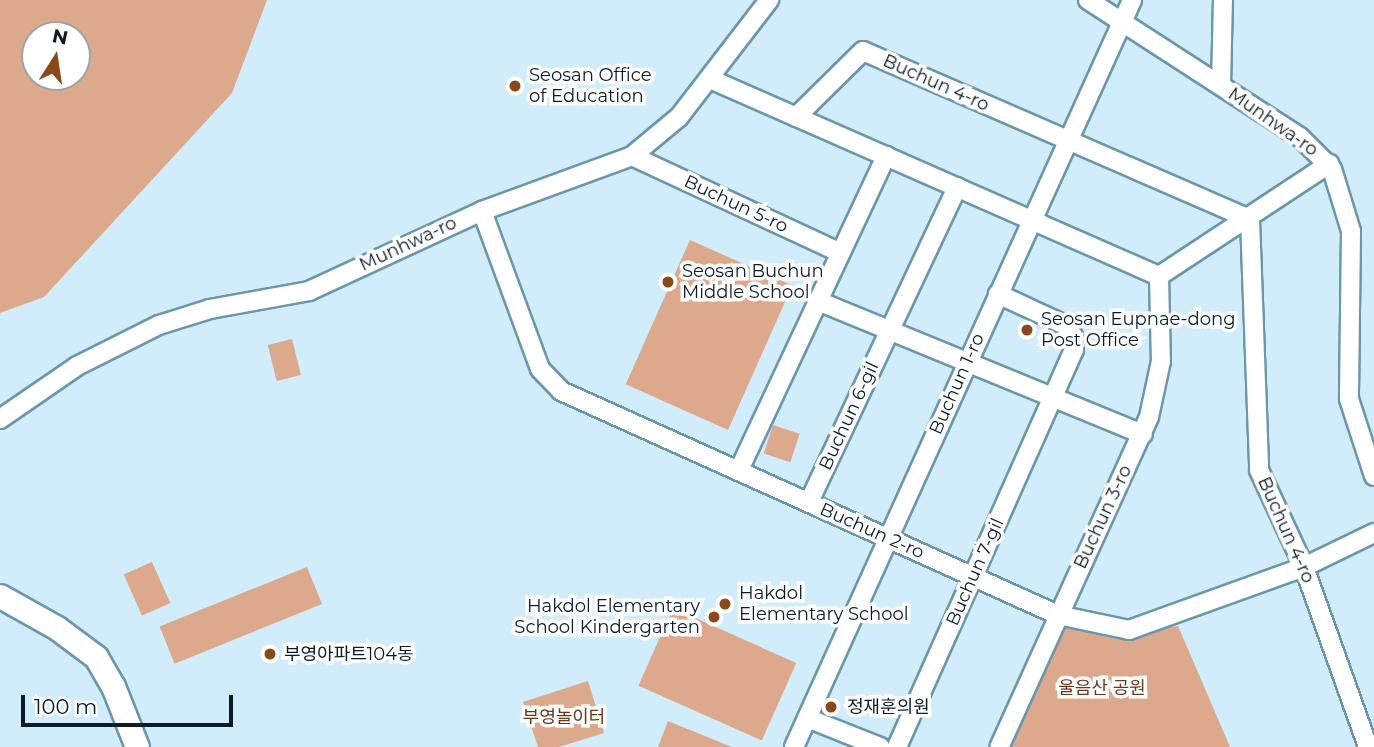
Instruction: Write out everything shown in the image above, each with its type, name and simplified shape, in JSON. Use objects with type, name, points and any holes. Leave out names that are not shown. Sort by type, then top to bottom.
[{"type":"main road","points":[[0,596],[57,628],[96,657],[113,687],[137,747]]},
{"type":"street","name":"Munhwa-ro","points":[[0,419],[77,366],[159,325],[210,309],[309,291],[482,211],[632,156],[673,123],[769,0]]},
{"type":"street","name":"Munhwa-ro","points":[[1088,0],[1308,143],[1329,164],[1344,197],[1351,231],[1349,398],[1374,476]]},
{"type":"street","name":"Buchun 1-ro","points":[[794,747],[1132,0]]},
{"type":"street","points":[[1221,86],[1223,0]]},
{"type":"street","name":"Buchun 4-ro","points":[[796,117],[862,50],[1250,219],[1259,470],[1304,567],[1368,747]]},
{"type":"street","points":[[710,79],[1159,276],[1250,219],[1329,164]]},
{"type":"street","name":"Buchun 5-ro","points":[[632,156],[841,253]]},
{"type":"street","points":[[738,470],[886,156]]},
{"type":"street","name":"Buchun 6-gil","points":[[809,502],[957,187]]},
{"type":"street","name":"Buchun 2-ro","points":[[482,211],[538,364],[550,382],[584,403],[1058,615],[1129,630],[1304,567],[1374,533]]},
{"type":"street","name":"Buchun 3-ro","points":[[999,747],[1143,434],[1160,377],[1159,276]]},
{"type":"street","name":"Buchun 7-gil","points":[[897,747],[1074,351],[1073,336],[1061,322],[998,294]]},
{"type":"street","points":[[818,301],[1143,434]]},
{"type":"street","points":[[807,718],[880,747]]},
{"type":"green space","points":[[0,0],[267,0],[232,93],[44,297],[0,313]]},
{"type":"green space","points":[[690,240],[792,286],[728,430],[626,384]]},
{"type":"green space","points":[[292,339],[301,375],[277,381],[268,345]]},
{"type":"green space","points":[[773,425],[800,434],[790,462],[764,454]]},
{"type":"green space","points":[[152,562],[170,603],[142,616],[124,575]]},
{"type":"green space","points":[[307,567],[322,604],[175,664],[160,627]]},
{"type":"green space","points":[[673,608],[796,663],[762,741],[638,686]]},
{"type":"green space","name":"울음산 공원","points":[[1065,620],[1122,634],[1178,626],[1230,747],[1012,747]]},
{"type":"green space","name":"부영놀이터","points":[[588,681],[604,733],[559,747],[538,747],[523,702]]},
{"type":"green space","points":[[668,721],[732,747],[658,747]]},
{"type":"place","name":"Seosan Office of Education","points":[[515,86]]},
{"type":"place","name":"Seosan Buchun Middle School","points":[[668,282]]},
{"type":"place","name":"Seosan Eupnae-dong Post Office","points":[[1027,330]]},
{"type":"place","name":"Hakdol Elementary School","points":[[725,604]]},
{"type":"place","name":"Hakdol Elementary School Kindergarten","points":[[714,617]]},
{"type":"place","name":"부영아파트104동","points":[[270,654]]},
{"type":"place","name":"정재훈의원","points":[[831,707]]}]
